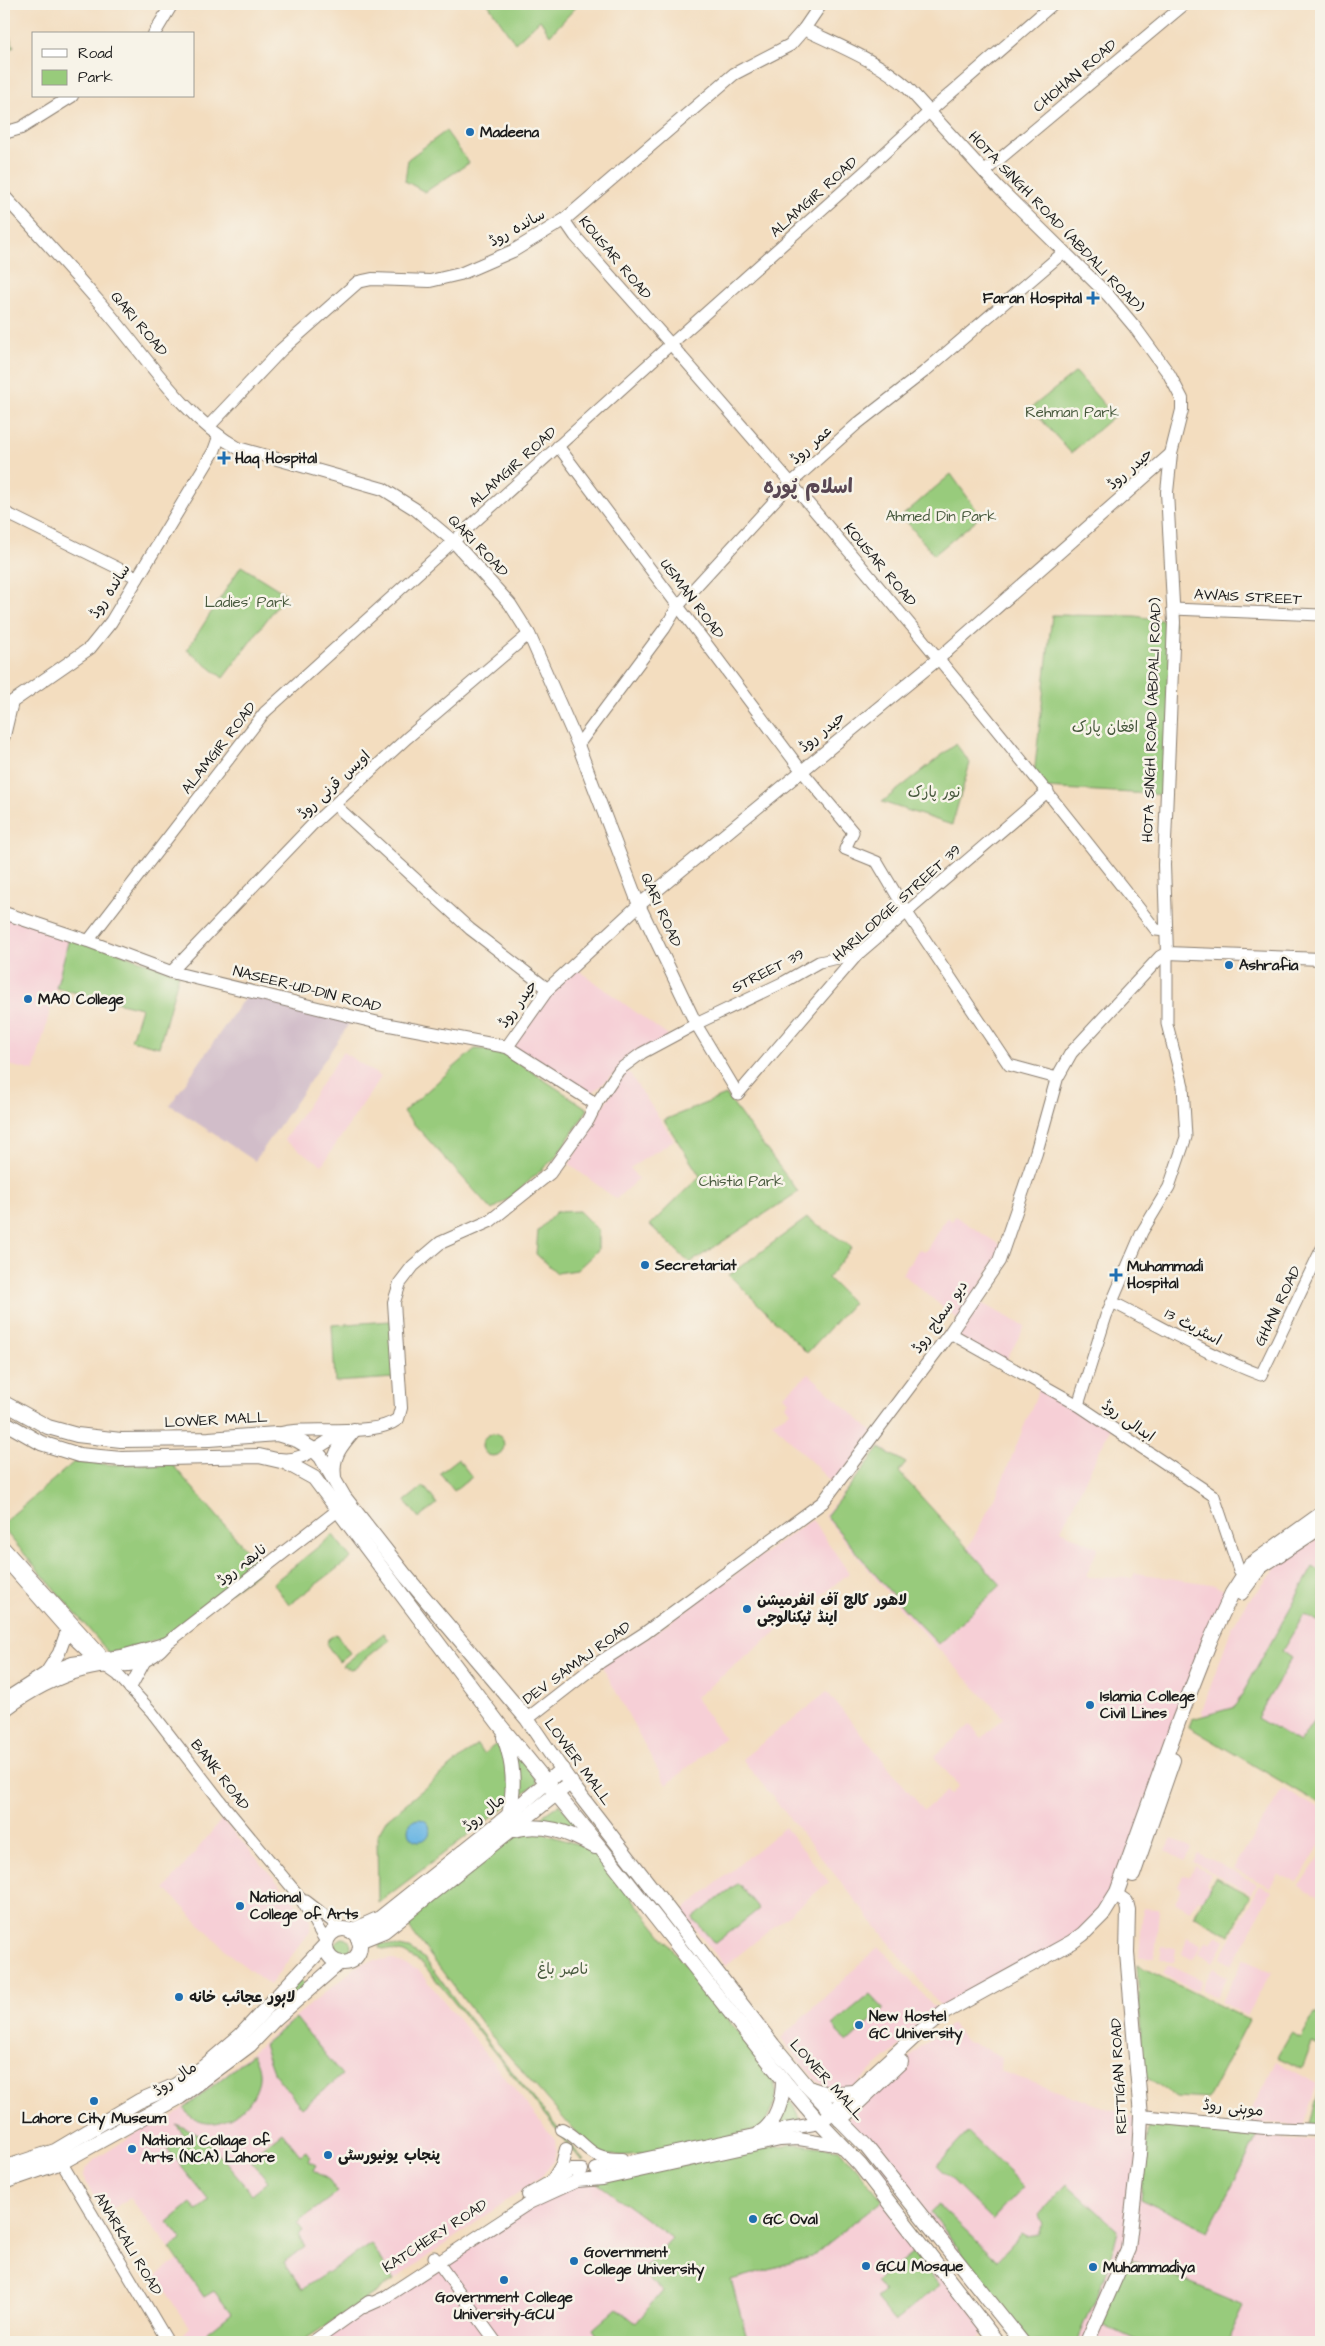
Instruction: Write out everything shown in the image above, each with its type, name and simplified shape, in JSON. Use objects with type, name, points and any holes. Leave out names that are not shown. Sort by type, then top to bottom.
[{"type":"main road","points":[[155,32],[172,4]]},
{"type":"main road","name":"ساندہ روڈ","points":[[209,426],[280,350],[358,282],[372,279],[430,281],[460,274],[513,251],[564,220],[734,74],[790,45],[804,29],[820,4]]},
{"type":"main road","name":"HOTA SINGH ROAD (ABDALI ROAD)","points":[[804,29],[887,71],[907,87],[984,172],[1065,251],[1134,326],[1169,374],[1182,399],[1182,410],[1171,454],[1167,492],[1173,608],[1164,865],[1167,954]]},
{"type":"main road","points":[[4,133],[21,128],[69,98]]},
{"type":"main road","name":"QARI ROAD","points":[[4,196],[106,309],[173,392],[219,437],[238,448],[383,489],[415,509],[454,541],[510,604],[529,634],[578,746],[639,905],[696,1024]]},
{"type":"main road","name":"ساندہ روڈ","points":[[4,736],[12,702],[90,648],[111,622],[214,451],[219,437]]},
{"type":"main road","name":"حیدر روڈ","points":[[507,1047],[548,989],[639,905],[938,659],[1171,454]]},
{"type":"main road","name":"NASEER-UD-DIN ROAD","points":[[4,912],[171,972],[379,1023],[507,1047],[596,1104]]},
{"type":"main road","points":[[1167,954],[1321,959]]},
{"type":"main road","name":"دیو سماج روڈ","points":[[646,1633],[824,1502],[950,1333],[999,1261],[1036,1153],[1057,1078],[1071,1053],[1160,957],[1167,954]]},
{"type":"main road","points":[[277,1434],[304,1429],[354,1430],[386,1426],[398,1419],[401,1414],[394,1302],[400,1283],[406,1274],[440,1243],[490,1221],[550,1173],[588,1120],[596,1104]]},
{"type":"main road","name":"LOWER MALL","points":[[4,1403],[48,1427],[77,1435],[121,1440],[209,1439],[277,1434],[297,1440],[314,1450],[325,1464],[335,1485],[405,1575],[527,1719],[571,1782],[715,1972],[808,2087],[865,2145],[1022,2342]]},
{"type":"main road","name":"LOWER MALL","points":[[4,1422],[41,1444],[79,1455],[98,1458],[258,1456],[273,1458],[294,1466],[314,1478],[336,1511],[545,1783],[603,1851],[783,2080],[860,2165],[997,2342]]},
{"type":"main road","points":[[273,1458],[294,1460],[314,1450],[331,1438],[354,1430]]},
{"type":"main road","points":[[335,1485],[334,1459],[337,1450],[354,1430]]},
{"type":"main road","points":[[314,1450],[310,1465],[314,1478]]},
{"type":"main road","name":"نابھہ روڈ","points":[[4,1711],[43,1684],[88,1669],[145,1660],[158,1653],[167,1643],[336,1511]]},
{"type":"main road","points":[[836,2116],[856,2091],[913,2038],[945,2012],[1072,1942],[1099,1919],[1119,1897],[1154,1784],[1222,1611],[1244,1572],[1268,1550],[1321,1514]]},
{"type":"main road","points":[[820,2123],[836,2116],[933,2032],[973,2006],[1081,1945],[1101,1927],[1139,1858],[1203,1675],[1230,1610],[1260,1568],[1321,1527]]},
{"type":"main road","points":[[46,1674],[59,1654],[66,1631]]},
{"type":"main road","name":"DEV SAMAJ ROAD","points":[[527,1719],[600,1662],[646,1633]]},
{"type":"main road","name":"نابھہ روڈ","points":[[4,1700],[46,1674],[72,1663],[108,1665],[167,1643]]},
{"type":"main road","points":[[130,1688],[145,1660]]},
{"type":"main road","points":[[499,1724],[511,1755],[514,1778],[508,1815]]},
{"type":"main road","name":"مال روڈ","points":[[351,1934],[380,1918],[562,1769]]},
{"type":"main road","name":"مال روڈ","points":[[351,1934],[384,1931],[571,1782]]},
{"type":"main road","points":[[508,1832],[530,1827],[546,1828],[581,1839],[603,1851]]},
{"type":"main road","name":"RETTIGAN ROAD","points":[[1087,2342],[1128,2249],[1135,2197],[1141,2116],[1127,1953],[1128,1910],[1119,1897]]},
{"type":"main road","points":[[332,1933],[351,1934],[359,1951],[355,1958],[348,1963],[339,1963],[330,1958],[326,1943],[332,1933]]},
{"type":"main road","name":"مال روڈ","points":[[4,2168],[58,2157],[139,2101],[176,2085],[201,2069],[241,2035],[326,1943]]},
{"type":"main road","name":"مال روڈ","points":[[4,2182],[168,2104],[199,2084],[250,2045],[275,2019],[339,1963]]},
{"type":"main road","points":[[760,2133],[772,2122],[777,2111],[783,2080]]},
{"type":"main road","points":[[808,2087],[827,2094],[843,2095],[856,2091]]},
{"type":"main road","name":"موہنی روڈ","points":[[1141,2116],[1265,2128],[1321,2130]]},
{"type":"main road","name":"KATCHERY ROAD","points":[[589,2174],[760,2133],[820,2123]]},
{"type":"main road","points":[[562,2129],[571,2134],[584,2148],[599,2156],[613,2159],[647,2159]]},
{"type":"main road","name":"KATCHERY ROAD","points":[[436,2259],[571,2170],[606,2179],[790,2139],[842,2146]]},
{"type":"main road","points":[[552,2181],[562,2164],[566,2149]]},
{"type":"main road","points":[[313,2342],[364,2307],[384,2298],[436,2259],[529,2203],[589,2174]]},
{"type":"main road","points":[[973,2312],[990,2300]]},
{"type":"street","name":"ALAMGIR ROAD","points":[[88,941],[265,712],[929,112],[1053,4]]},
{"type":"street","name":"CHOHAN ROAD","points":[[984,172],[1185,4]]},
{"type":"street","name":"KOUSAR ROAD","points":[[564,220],[575,236],[671,344],[938,659],[1048,791],[1156,930],[1166,930]]},
{"type":"street","name":"عمر روڈ","points":[[578,746],[665,628],[678,606],[790,484],[857,424],[924,372],[1065,251]]},
{"type":"street","name":"USMAN ROAD","points":[[558,446],[801,770],[853,832],[845,849],[877,862],[906,911]]},
{"type":"street","points":[[4,512],[138,578]]},
{"type":"street","name":"AWAIS STREET","points":[[1173,608],[1321,615]]},
{"type":"street","name":"اویس قرنی روڈ","points":[[171,972],[312,825],[407,738],[529,634]]},
{"type":"street","name":"HARILODGE STREET 39","points":[[738,1094],[858,954],[1048,791]]},
{"type":"street","points":[[334,805],[470,929],[548,989]]},
{"type":"street","points":[[906,911],[1009,1065],[1057,1078]]},
{"type":"street","name":"STREET 39","points":[[596,1104],[618,1070],[628,1062],[696,1024],[784,982],[819,962],[858,954]]},
{"type":"street","name":"HOTA SINGH ROAD (ABDALI ROAD)","points":[[1078,1405],[1112,1302],[1142,1232],[1169,1188],[1186,1137],[1183,1086],[1166,1024],[1167,954]]},
{"type":"street","name":"QARI ROAD","points":[[696,1024],[738,1094]]},
{"type":"street","name":"GHANI ROAD","points":[[1261,1375],[1321,1250]]},
{"type":"street","name":"اسٹریٹ 13","points":[[1112,1302],[1192,1345],[1234,1365],[1261,1375]]},
{"type":"street","name":"ابدالی روڈ","points":[[950,1333],[1078,1405],[1214,1496],[1239,1570],[1244,1572]]},
{"type":"street","name":"BANK ROAD","points":[[4,1547],[108,1665],[152,1711],[225,1807],[298,1896],[326,1943]]},
{"type":"street","name":"BANK ROAD","points":[[4,1559],[66,1631],[108,1665]]},
{"type":"street","name":"BANK ROAD","points":[[298,1896],[351,1934]]},
{"type":"street","name":"ANARKALI ROAD","points":[[58,2157],[168,2342]]},
{"type":"street","points":[[436,2259],[496,2342]]},
{"type":"shaded area","name":"MAO College","points":[[4,913],[70,935],[34,1071],[4,1064]]},
{"type":"shaded area","points":[[573,966],[671,1038],[630,1061],[592,1093],[507,1047]]},
{"type":"shaded area","points":[[249,991],[354,1017],[255,1161],[170,1105]]},
{"type":"shaded area","points":[[343,1052],[381,1077],[322,1165],[284,1140]]},
{"type":"shaded area","points":[[627,1070],[674,1140],[630,1168],[638,1179],[616,1199],[569,1164],[624,1071]]},
{"type":"shaded area","points":[[955,1216],[1003,1247],[973,1299],[1025,1326],[1004,1364],[950,1333],[959,1320],[902,1274],[919,1249],[925,1252],[947,1217],[952,1221]]},
{"type":"shaded area","points":[[809,1374],[875,1434],[836,1487],[772,1422],[790,1412],[785,1405],[789,1401],[784,1395]]},
{"type":"shaded area","name":"Islamia College Civil Lines","points":[[1041,1384],[1111,1427],[1061,1530],[1098,1548],[1086,1577],[1132,1578],[1135,1573],[1211,1584],[1233,1594],[1102,1919],[945,2012],[742,1759],[827,1692],[924,1810],[947,1791],[950,1795],[959,1786],[934,1757],[970,1725],[982,1738],[1004,1718],[906,1615],[824,1516],[881,1447],[906,1463],[899,1472],[968,1548],[996,1496]]},
{"type":"shaded area","name":"لاھور کالج آف انفرمیشن اینڈ ٹیکنالوجی","points":[[812,1519],[849,1573],[695,1698],[724,1738],[666,1785],[600,1662],[649,1637]]},
{"type":"shaded area","points":[[1321,1536],[1321,1801],[1206,1731],[1202,1710],[1232,1627],[1249,1600],[1282,1562]]},
{"type":"shaded area","points":[[1283,1788],[1321,1810],[1321,1843],[1297,1883],[1278,1874],[1270,1887],[1233,1869]]},
{"type":"shaded area","name":"National College of Arts","points":[[222,1819],[310,1919],[310,1931],[270,1985],[234,1958],[165,1889]]},
{"type":"shaded area","points":[[785,1827],[829,1882],[725,1966],[681,1912]]},
{"type":"shaded area","points":[[1172,1838],[1192,1849],[1185,1861],[1166,1850]]},
{"type":"shaded area","points":[[1198,1853],[1257,1884],[1252,1894],[1193,1862]]},
{"type":"shaded area","points":[[1321,1855],[1321,1898],[1300,1886]]},
{"type":"shaded area","points":[[1195,1866],[1211,1874],[1206,1884],[1210,1887],[1202,1901],[1198,1899],[1191,1911],[1175,1902],[1181,1890],[1178,1885],[1183,1875],[1190,1876]]},
{"type":"shaded area","points":[[1260,1885],[1272,1891],[1232,1965],[1220,1958]]},
{"type":"shaded area","points":[[1143,1908],[1159,1909],[1155,1957],[1139,1957]]},
{"type":"shaded area","points":[[1217,1935],[1226,1940],[1213,1962],[1199,1953],[1207,1940],[1212,1943]]},
{"type":"shaded area","points":[[1187,1937],[1202,1945],[1193,1960],[1182,1954]]},
{"type":"shaded area","name":"New Hostel GC University","points":[[879,1946],[939,2012],[855,2085],[848,2088],[827,2088],[815,2080],[781,2038]]},
{"type":"shaded area","points":[[1162,1947],[1176,1949],[1174,1962],[1160,1959]]},
{"type":"shaded area","points":[[1244,1958],[1271,1972],[1247,2016],[1221,2002]]},
{"type":"shaded area","name":"پنجاب یونیورسٹی","points":[[391,1959],[419,1970],[555,2140],[554,2161],[542,2176],[394,2280],[301,2342],[175,2342],[189,2327],[155,2276],[179,2260],[130,2198],[105,2213],[85,2182],[84,2174],[87,2168],[94,2160],[163,2116],[167,2121],[360,1964],[375,1960]]},
{"type":"shaded area","points":[[1168,1964],[1202,1980],[1197,1991],[1163,1974]]},
{"type":"shaded area","points":[[1213,1968],[1227,1977],[1216,1998],[1201,1989]]},
{"type":"shaded area","points":[[952,2023],[963,2039],[1001,2056],[1000,2071],[1138,2119],[1140,2199],[1149,2125],[1321,2142],[1321,2342],[1022,2342],[844,2122],[921,2046]]},
{"type":"shaded area","points":[[1276,2061],[1317,2084],[1304,2126],[1245,2123]]},
{"type":"shaded area","name":"Government College University","points":[[581,2182],[596,2183],[731,2280],[811,2257],[883,2200],[987,2330],[979,2338],[982,2342],[318,2342],[527,2206]]},
{"type":"green space","points":[[488,4],[579,4],[550,35],[540,20],[515,43]]},
{"type":"green space","points":[[4,23],[14,47],[4,52]]},
{"type":"green space","points":[[446,131],[469,163],[425,192],[405,181],[408,159]]},
{"type":"green space","name":"Rehman Park","points":[[1076,372],[1114,416],[1071,453],[1031,408]]},
{"type":"green space","name":"Ahmed Din Park","points":[[951,474],[981,516],[934,555],[902,516]]},
{"type":"green space","name":"Ladies' Park","points":[[241,566],[286,594],[223,678],[187,650]]},
{"type":"green space","name":"افغان پارک","points":[[1052,615],[1135,616],[1174,622],[1167,795],[1045,788],[1034,775]]},
{"type":"green space","name":"نور پارک","points":[[956,744],[970,763],[952,825],[882,802]]},
{"type":"green space","points":[[70,935],[179,974],[159,1047],[131,1040],[141,1008],[56,988]]},
{"type":"green space","points":[[475,1049],[499,1050],[588,1109],[556,1157],[511,1197],[492,1210],[403,1112]]},
{"type":"green space","name":"Chistia Park","points":[[726,1095],[798,1192],[690,1263],[650,1225],[700,1176],[664,1120]]},
{"type":"green space","points":[[579,1211],[598,1230],[598,1250],[577,1270],[557,1273],[536,1254],[538,1231],[556,1212]]},
{"type":"green space","points":[[807,1218],[852,1247],[828,1278],[853,1303],[807,1353],[729,1275]]},
{"type":"green space","points":[[391,1321],[394,1378],[335,1382],[332,1325]]},
{"type":"green space","points":[[493,1434],[501,1437],[504,1445],[501,1453],[493,1456],[485,1453],[482,1445],[485,1437]]},
{"type":"green space","points":[[880,1448],[906,1463],[899,1472],[1001,1585],[938,1644],[907,1612],[826,1516]]},
{"type":"green space","points":[[458,1459],[472,1477],[454,1491],[440,1473]]},
{"type":"green space","points":[[74,1462],[118,1465],[171,1463],[263,1569],[165,1638],[109,1653],[4,1530],[4,1522]]},
{"type":"green space","points":[[424,1486],[437,1504],[419,1518],[405,1501]]},
{"type":"green space","points":[[333,1535],[351,1558],[289,1605],[273,1583]]},
{"type":"green space","points":[[1313,1567],[1321,1572],[1321,1624],[1304,1615],[1282,1651],[1292,1658],[1257,1718],[1299,1743],[1321,1712],[1321,1730],[1314,1743],[1321,1748],[1321,1805],[1189,1727],[1192,1719],[1235,1707]]},
{"type":"green space","points":[[384,1633],[389,1640],[354,1668],[350,1669],[342,1666]]},
{"type":"green space","points":[[336,1634],[350,1653],[339,1662],[327,1645],[328,1639]]},
{"type":"green space","points":[[506,1737],[533,1774],[537,1783],[378,1903],[377,1836],[386,1820],[477,1745],[483,1754]]},
{"type":"green space","points":[[559,1804],[589,1838],[534,1822]]},
{"type":"green space","name":"ناصر باغ","points":[[535,1831],[593,1849],[763,2063],[774,2082],[776,2095],[763,2128],[650,2153],[606,2155],[592,2151],[488,2032],[405,1922],[513,1836]]},
{"type":"green space","points":[[1215,1877],[1250,1895],[1230,1935],[1194,1916]]},
{"type":"green space","points":[[738,1883],[759,1909],[715,1944],[693,1918]]},
{"type":"green space","points":[[343,1938],[349,1940],[351,1946],[349,1952],[343,1954],[337,1952],[335,1946],[337,1940]]},
{"type":"green space","points":[[380,1943],[409,1949],[425,1959],[465,2013],[584,2161],[581,2160],[423,1964],[404,1953],[379,1948]]},
{"type":"green space","points":[[1137,1965],[1249,2020],[1208,2099],[1176,2097],[1143,2074]]},
{"type":"green space","points":[[300,1979],[305,1985],[263,2024],[169,2096],[136,2112],[72,2151],[70,2148],[134,2109],[168,2093]]},
{"type":"green space","points":[[870,1994],[884,2009],[848,2042],[832,2025]]},
{"type":"green space","points":[[1315,2013],[1321,2016],[1321,2047],[1312,2043],[1302,2069],[1277,2057],[1291,2033],[1301,2038]]},
{"type":"green space","points":[[296,2018],[342,2075],[302,2108],[273,2072],[263,2045]]},
{"type":"green space","points":[[252,2054],[259,2069],[258,2085],[251,2099],[240,2112],[226,2120],[211,2123],[197,2120],[184,2109]]},
{"type":"green space","points":[[1321,2085],[1321,2128],[1309,2127]]},
{"type":"green space","points":[[787,2101],[792,2103],[801,2123],[769,2129]]},
{"type":"green space","points":[[176,2124],[203,2136],[252,2194],[268,2181],[249,2158],[282,2132],[300,2155],[306,2151],[310,2157],[308,2161],[316,2165],[313,2170],[329,2180],[338,2192],[297,2223],[303,2231],[298,2235],[305,2246],[284,2262],[302,2289],[371,2244],[394,2280],[301,2342],[204,2342],[201,2337],[231,2313],[214,2291],[204,2297],[170,2248],[182,2240],[168,2222],[191,2203],[197,2210],[209,2201],[167,2149],[185,2136]]},
{"type":"green space","points":[[1149,2125],[1258,2136],[1208,2231],[1140,2199]]},
{"type":"green space","points":[[968,2132],[1024,2187],[993,2220],[937,2165]]},
{"type":"green space","name":"GC Oval","points":[[799,2144],[839,2149],[883,2200],[811,2257],[731,2280],[748,2342],[601,2342],[593,2329],[617,2308],[636,2323],[663,2291],[641,2272],[672,2238],[596,2182],[774,2146]]},
{"type":"green space","points":[[1067,2184],[1118,2230],[1109,2267],[1077,2342],[1027,2342],[931,2212],[939,2205],[997,2260],[1022,2233],[1027,2236],[1038,2234],[1043,2224],[1039,2215]]},
{"type":"green space","points":[[913,2252],[940,2285],[895,2321],[876,2298],[884,2292],[876,2282]]},
{"type":"green space","points":[[1131,2259],[1244,2306],[1227,2342],[1140,2342],[1095,2321]]},
{"type":"water","points":[[419,1819],[427,1822],[430,1830],[427,1838],[419,1841],[411,1838],[408,1830],[411,1822]]},
{"type":"place","name":"Madeena","points":[[470,132]]},
{"type":"place","name":"Faran Hospital","points":[[1093,298]]},
{"type":"place","name":"Haq Hospital","points":[[224,458]]},
{"type":"place","name":"Ashrafia","points":[[1229,965]]},
{"type":"place","name":"MAO College","points":[[28,999]]},
{"type":"place","name":"Secretariat","points":[[645,1265]]},
{"type":"place","name":"Muhammadi Hospital","points":[[1116,1275]]},
{"type":"place","name":"لاھور کالج آف انفرمیشن اینڈ ٹیکنالوجی","points":[[747,1609]]},
{"type":"place","name":"Islamia College Civil Lines","points":[[1090,1705]]},
{"type":"place","name":"National College of Arts","points":[[240,1906]]},
{"type":"place","name":"لاہور عجائب خانه","points":[[179,1997]]},
{"type":"place","name":"New Hostel GC University","points":[[859,2025]]},
{"type":"place","name":"Lahore City Museum","points":[[94,2101]]},
{"type":"place","name":"National Collage of Arts (NCA) Lahore","points":[[132,2149]]},
{"type":"place","name":"پنجاب یونیورسٹی","points":[[328,2155]]},
{"type":"place","name":"GC Oval","points":[[753,2219]]},
{"type":"place","name":"Government College University","points":[[574,2261]]},
{"type":"place","name":"GCU Mosque","points":[[866,2266]]},
{"type":"place","name":"Muhammadiya","points":[[1093,2267]]},
{"type":"place","name":"Government College University-GCU","points":[[504,2280]]},
{"type":"district","name":"اسلام پُورہ","points":[[808,487]]}]
